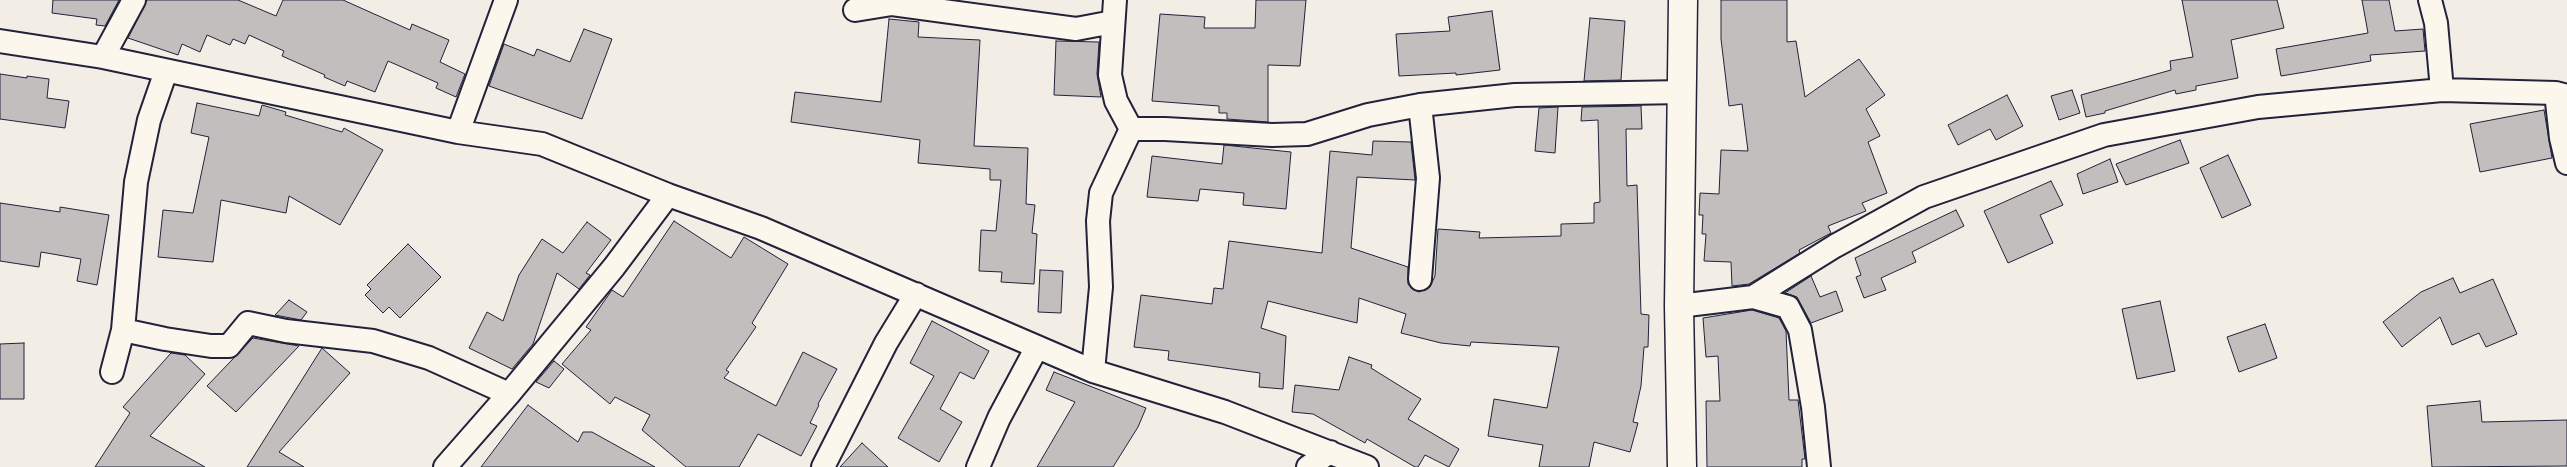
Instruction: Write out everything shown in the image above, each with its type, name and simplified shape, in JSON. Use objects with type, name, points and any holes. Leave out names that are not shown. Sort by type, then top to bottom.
[{"type":"main road","points":[[1682,467],[1679,306],[1683,0]]},
{"type":"street","points":[[103,57],[134,0]]},
{"type":"street","points":[[458,132],[506,0]]},
{"type":"street","points":[[2430,0],[2436,23],[2442,90]]},
{"type":"street","points":[[855,10],[892,4],[1076,28],[1114,11],[1110,74],[1116,102],[1131,129]]},
{"type":"street","points":[[0,41],[103,57],[458,132],[542,144],[668,195],[761,228],[1093,371],[1225,412],[1367,467]]},
{"type":"street","points":[[112,372],[123,330],[136,182],[149,120],[166,70]]},
{"type":"street","points":[[1753,297],[1834,246],[1924,197],[2104,135],[2258,107],[2442,90],[2562,95],[2561,138],[2567,163]]},
{"type":"street","points":[[1131,129],[1165,128],[1272,136],[1307,134],[1368,115],[1420,105],[1515,95],[1683,92]]},
{"type":"street","points":[[1420,105],[1428,178],[1420,279]]},
{"type":"street","points":[[1093,371],[1101,286],[1098,220],[1101,193],[1131,129]]},
{"type":"street","points":[[444,467],[509,394],[614,266],[668,195]]},
{"type":"street","points":[[823,467],[886,343],[916,294]]},
{"type":"street","points":[[1679,306],[1753,297],[1788,307],[1800,330],[1810,391],[1819,467]]},
{"type":"street","points":[[123,330],[211,346],[229,346],[248,323],[286,331],[373,341],[429,358],[509,394]]},
{"type":"street","points":[[978,467],[999,418],[1037,347]]},
{"type":"street","points":[[1308,467],[1330,452]]},
{"type":"building","points":[[53,0],[119,0],[105,26],[96,25],[97,19],[52,13]]},
{"type":"building","points":[[147,0],[238,0],[276,16],[283,0],[343,0],[410,30],[412,24],[449,40],[440,62],[465,74],[456,97],[436,88],[438,83],[388,61],[375,92],[347,81],[345,86],[324,77],[325,75],[282,56],[284,51],[249,35],[245,44],[233,39],[230,45],[207,35],[200,52],[182,44],[178,55],[128,38]]},
{"type":"building","points":[[1256,0],[1306,0],[1300,66],[1268,65],[1268,122],[1227,119],[1227,113],[1219,113],[1219,106],[1152,101],[1160,14],[1205,17],[1204,28],[1255,28]]},
{"type":"building","points":[[1721,0],[1787,0],[1787,42],[1796,41],[1805,97],[1859,59],[1885,95],[1866,109],[1880,136],[1868,142],[1887,193],[1862,203],[1866,211],[1828,226],[1831,233],[1799,250],[1800,253],[1749,284],[1732,286],[1731,262],[1704,261],[1706,234],[1702,234],[1703,215],[1699,215],[1700,193],[1719,194],[1721,150],[1748,151],[1742,104],[1729,106],[1721,39]]},
{"type":"building","points":[[2182,0],[2277,0],[2284,28],[2231,40],[2238,78],[2196,86],[2196,90],[2176,94],[2175,90],[2105,111],[2105,113],[2086,117],[2081,95],[2171,70],[2170,61],[2193,57]]},
{"type":"building","points":[[2362,0],[2389,0],[2395,31],[2423,29],[2425,51],[2370,55],[2371,61],[2281,76],[2276,49],[2368,33]]},
{"type":"building","points":[[1492,11],[1500,70],[1456,75],[1456,73],[1399,76],[1396,34],[1450,31],[1448,17]]},
{"type":"building","points":[[1590,18],[1625,21],[1621,80],[1584,81]]},
{"type":"building","points":[[889,19],[919,22],[918,37],[980,40],[974,146],[1028,148],[1026,204],[1035,205],[1032,233],[1037,234],[1034,284],[1001,282],[1002,272],[979,271],[981,230],[996,231],[1001,180],[990,180],[990,169],[918,163],[920,140],[791,122],[795,92],[881,102]]},
{"type":"building","points":[[584,29],[612,39],[582,119],[489,86],[504,44],[534,56],[537,49],[570,62]]},
{"type":"building","points":[[1056,41],[1099,42],[1097,74],[1101,97],[1054,95]]},
{"type":"building","points":[[0,74],[49,79],[47,98],[69,101],[65,128],[0,119]]},
{"type":"building","points":[[2072,90],[2080,113],[2059,120],[2051,96]]},
{"type":"building","points":[[2007,95],[2023,126],[1996,140],[1990,129],[1958,145],[1948,125]]},
{"type":"building","points":[[197,103],[259,116],[262,105],[286,112],[285,115],[342,132],[344,128],[383,150],[340,225],[289,196],[286,213],[221,200],[213,262],[158,257],[163,210],[193,213],[209,137],[191,133]]},
{"type":"building","points":[[1641,106],[1642,129],[1626,129],[1627,186],[1637,185],[1641,314],[1649,315],[1648,347],[1644,347],[1641,386],[1633,422],[1638,423],[1630,452],[1594,442],[1589,467],[1539,467],[1543,445],[1488,436],[1494,399],[1547,408],[1559,347],[1471,342],[1470,346],[1441,343],[1401,333],[1406,314],[1359,298],[1357,323],[1268,301],[1261,328],[1286,336],[1283,389],[1259,387],[1260,373],[1168,360],[1169,351],[1134,347],[1141,295],[1212,304],[1214,288],[1223,289],[1229,241],[1322,253],[1330,151],[1372,155],[1373,141],[1411,142],[1415,180],[1357,177],[1351,248],[1408,267],[1408,284],[1412,289],[1419,292],[1430,287],[1435,276],[1438,229],[1480,232],[1479,238],[1561,236],[1561,224],[1594,223],[1594,203],[1600,202],[1598,120],[1581,121],[1582,107]]},
{"type":"building","points":[[1558,107],[1555,153],[1535,151],[1539,108]]},
{"type":"building","points":[[2544,110],[2552,158],[2480,172],[2470,124]]},
{"type":"building","points":[[2180,140],[2189,163],[2126,185],[2116,164]]},
{"type":"building","points":[[1224,145],[1291,152],[1286,209],[1243,205],[1244,193],[1200,189],[1198,201],[1147,197],[1152,156],[1222,164]]},
{"type":"building","points":[[2228,155],[2251,205],[2222,218],[2200,168]]},
{"type":"building","points":[[2110,159],[2118,182],[2083,194],[2077,174]]},
{"type":"building","points":[[2051,181],[2063,205],[2040,215],[2053,243],[2008,263],[1984,211]]},
{"type":"building","points":[[0,203],[60,212],[60,207],[109,215],[97,285],[77,281],[81,259],[41,252],[39,267],[0,261]]},
{"type":"building","points":[[1956,210],[1964,226],[1912,252],[1916,262],[1881,278],[1886,290],[1864,298],[1856,277],[1861,275],[1855,258]]},
{"type":"building","points":[[674,221],[731,258],[744,237],[788,264],[752,323],[756,327],[726,370],[729,372],[724,378],[776,406],[803,352],[837,369],[810,423],[817,426],[801,456],[758,434],[739,467],[686,467],[642,430],[650,415],[615,397],[610,404],[562,364],[591,330],[586,327],[612,290],[623,297]]},
{"type":"building","points":[[587,222],[611,240],[586,273],[590,275],[579,289],[557,273],[533,344],[512,369],[469,348],[487,312],[503,321],[519,275],[542,239],[563,253]]},
{"type":"building","points":[[408,244],[441,277],[400,318],[389,307],[383,313],[365,295],[371,289],[367,285]]},
{"type":"building","points":[[1040,270],[1063,271],[1061,313],[1038,312]]},
{"type":"building","points":[[1811,276],[1820,297],[1836,291],[1843,311],[1811,323],[1797,297],[1785,293]]},
{"type":"building","points":[[2453,278],[2460,293],[2493,279],[2517,334],[2486,347],[2479,333],[2452,345],[2440,317],[2402,347],[2383,322],[2421,292]]},
{"type":"building","points":[[289,300],[307,312],[301,320],[275,315]]},
{"type":"building","points":[[2160,301],[2175,371],[2137,379],[2122,309]]},
{"type":"building","points":[[1752,310],[1779,318],[1786,331],[1789,400],[1798,400],[1805,459],[1802,459],[1802,467],[1707,467],[1706,401],[1720,401],[1718,356],[1706,357],[1703,318]]},
{"type":"building","points":[[932,321],[989,351],[974,379],[960,372],[940,409],[962,422],[939,462],[898,438],[934,376],[910,363]]},
{"type":"building","points":[[2265,324],[2277,358],[2239,372],[2227,337]]},
{"type":"building","points":[[253,338],[299,346],[236,412],[207,386]]},
{"type":"building","points":[[24,343],[24,399],[0,399],[0,344]]},
{"type":"building","points":[[322,348],[350,373],[279,452],[304,467],[247,467]]},
{"type":"building","points":[[171,353],[185,355],[205,374],[150,436],[205,467],[95,467],[130,413],[123,407]]},
{"type":"building","points":[[1349,357],[1372,365],[1371,368],[1421,399],[1408,419],[1459,449],[1449,467],[1425,455],[1418,467],[1415,467],[1367,439],[1365,443],[1313,414],[1292,412],[1295,385],[1339,390]]},
{"type":"building","points":[[554,361],[564,369],[549,388],[536,382]]},
{"type":"building","points":[[1054,372],[1146,408],[1138,427],[1113,467],[1037,467],[1075,402],[1046,390]]},
{"type":"building","points":[[2480,401],[2482,422],[2567,420],[2567,466],[2432,467],[2427,406]]},
{"type":"building","points":[[528,405],[578,442],[583,432],[592,432],[655,467],[481,467]]},
{"type":"building","points":[[862,443],[888,467],[840,467]]}]
